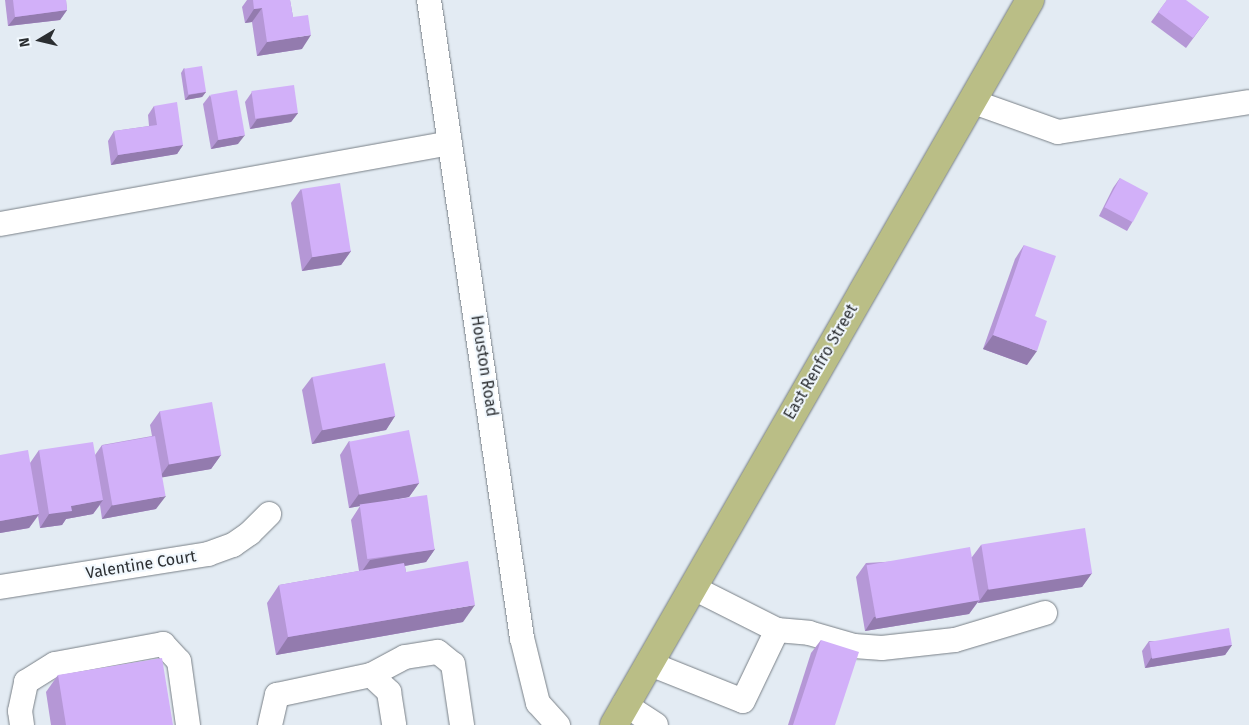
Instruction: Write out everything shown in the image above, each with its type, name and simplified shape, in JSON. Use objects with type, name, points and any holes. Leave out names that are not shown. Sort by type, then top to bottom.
[{"type":"main road","name":"East Renfro Street","points":[[619,715],[1030,0]]},
{"type":"street","name":"Houston Road","points":[[429,0],[522,638],[538,704],[558,725]]},
{"type":"street","points":[[971,101],[1058,132],[1249,102]]},
{"type":"street","points":[[0,224],[450,143]]},
{"type":"street","name":"Valentine Court","points":[[0,587],[208,554],[239,541],[269,514]]},
{"type":"street","points":[[692,587],[777,630],[809,633],[854,646],[882,648],[955,640],[1045,613]]},
{"type":"street","points":[[648,663],[743,701],[777,630]]},
{"type":"street","points":[[22,725],[20,711],[26,682],[55,664],[163,644],[179,661],[188,725]]},
{"type":"street","points":[[270,725],[277,695],[371,675],[405,657],[438,652],[453,664],[462,725]]},
{"type":"street","points":[[371,675],[389,692],[394,725]]},
{"type":"street","points":[[619,715],[656,725]]},
{"type":"building","points":[[13,0],[66,0],[67,10],[15,17]]},
{"type":"building","points":[[253,0],[290,0],[293,17],[308,15],[311,35],[267,42],[262,8],[254,9]]},
{"type":"building","points":[[1167,0],[1186,0],[1209,17],[1193,38],[1158,12]]},
{"type":"building","points":[[202,66],[206,92],[188,94],[184,69]]},
{"type":"building","points":[[294,85],[298,113],[255,119],[251,91]]},
{"type":"building","points":[[237,90],[245,135],[218,140],[210,95]]},
{"type":"building","points":[[177,102],[183,145],[118,155],[114,131],[157,125],[154,106]]},
{"type":"building","points":[[1120,178],[1148,193],[1133,222],[1105,207]]},
{"type":"building","points":[[340,183],[351,251],[312,257],[301,189]]},
{"type":"building","points":[[1024,245],[1056,256],[1035,316],[1047,321],[1037,351],[993,335]]},
{"type":"building","points":[[385,363],[395,416],[323,430],[312,377]]},
{"type":"building","points":[[212,402],[221,455],[169,464],[160,411]]},
{"type":"building","points":[[409,430],[419,483],[359,495],[349,442]]},
{"type":"building","points":[[155,436],[166,496],[112,505],[102,445]]},
{"type":"building","points":[[93,442],[103,500],[71,506],[72,511],[49,514],[39,450]]},
{"type":"building","points":[[28,450],[39,514],[0,521],[0,455]]},
{"type":"building","points":[[427,495],[435,549],[367,559],[360,504]]},
{"type":"building","points":[[1085,528],[1092,573],[988,590],[981,544]]},
{"type":"building","points":[[970,547],[979,600],[876,618],[867,565]]},
{"type":"building","points":[[468,561],[475,605],[288,637],[279,585],[404,563],[406,572]]},
{"type":"building","points":[[1229,628],[1232,645],[1152,659],[1149,642]]},
{"type":"building","points":[[821,640],[859,652],[835,725],[793,725]]},
{"type":"building","points":[[162,658],[173,725],[66,725],[58,675]]}]
